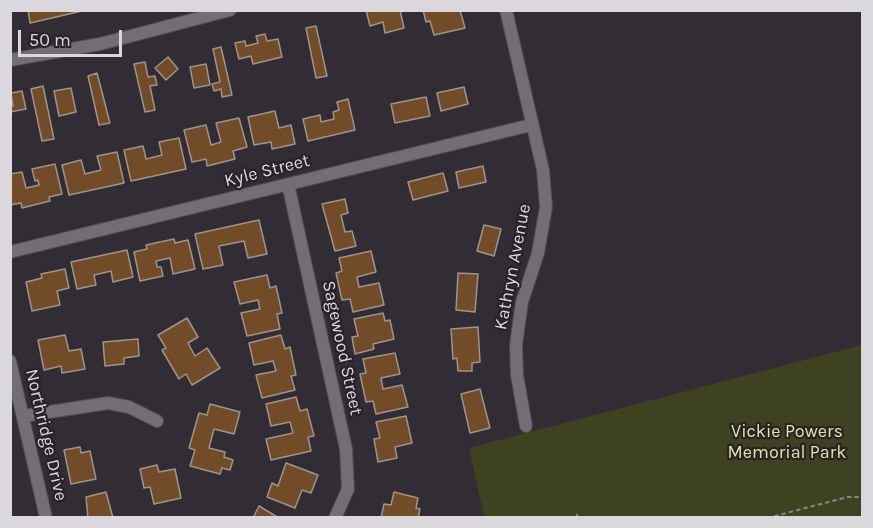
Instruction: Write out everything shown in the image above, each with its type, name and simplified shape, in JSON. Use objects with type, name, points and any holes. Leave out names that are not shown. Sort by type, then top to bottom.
[{"type":"street","points":[[10,60],[100,44],[230,10]]},
{"type":"street","name":"Kathryn Avenue","points":[[506,10],[543,170],[546,207],[538,253],[522,302],[516,345],[517,375],[526,426]]},
{"type":"street","name":"Kyle Street","points":[[10,252],[531,125]]},
{"type":"street","name":"Sagewood Street","points":[[288,184],[346,449],[348,489],[335,518]]},
{"type":"street","name":"Northridge Drive","points":[[10,361],[46,518]]},
{"type":"street","points":[[23,416],[108,403],[129,407],[157,421]]},
{"type":"path","points":[[767,518],[848,497],[862,497]]},
{"type":"path","points":[[576,518],[578,512]]},
{"type":"green space","name":"Vickie Powers Memorial Park","points":[[862,345],[862,517],[484,517],[469,448]]},
{"type":"building","points":[[28,10],[82,10],[82,11],[30,23]]},
{"type":"building","points":[[366,10],[400,10],[404,28],[385,33],[383,22],[370,26]]},
{"type":"building","points":[[423,10],[460,10],[465,28],[434,35],[430,21],[426,22]]},
{"type":"building","points":[[316,26],[327,76],[316,78],[306,28]]},
{"type":"building","points":[[265,34],[267,41],[278,39],[282,57],[253,64],[251,56],[239,59],[235,43],[245,41],[246,46],[258,43],[256,36]]},
{"type":"building","points":[[221,47],[232,95],[222,97],[221,89],[214,91],[212,84],[220,82],[213,49]]},
{"type":"building","points":[[168,57],[178,69],[166,80],[155,68]]},
{"type":"building","points":[[145,62],[148,77],[155,76],[157,85],[150,86],[155,110],[145,112],[134,64]]},
{"type":"building","points":[[206,64],[210,85],[194,88],[190,67]]},
{"type":"building","points":[[97,73],[110,123],[99,125],[88,76]]},
{"type":"building","points":[[43,86],[54,139],[42,141],[31,89]]},
{"type":"building","points":[[464,87],[468,104],[441,111],[437,93]]},
{"type":"building","points":[[71,88],[76,112],[59,116],[54,91]]},
{"type":"building","points":[[22,91],[26,109],[10,112],[10,106],[13,106],[11,93]]},
{"type":"building","points":[[426,97],[430,116],[395,123],[391,104]]},
{"type":"building","points":[[348,99],[355,130],[308,141],[303,119],[320,115],[321,122],[334,119],[333,112],[339,110],[337,102]]},
{"type":"building","points":[[275,111],[279,128],[291,125],[295,144],[272,149],[271,142],[254,145],[248,117]]},
{"type":"building","points":[[239,118],[247,147],[233,151],[235,159],[207,166],[206,159],[192,162],[184,130],[206,125],[211,145],[221,142],[216,123]]},
{"type":"building","points":[[179,138],[186,169],[131,181],[124,150],[143,146],[146,159],[162,155],[159,142]]},
{"type":"building","points":[[117,152],[124,183],[69,195],[62,165],[81,160],[85,174],[101,170],[97,156]]},
{"type":"building","points":[[55,164],[62,194],[49,197],[50,201],[22,208],[21,203],[10,205],[10,174],[22,172],[26,188],[39,185],[38,180],[35,181],[32,169]]},
{"type":"building","points":[[483,166],[486,182],[459,188],[456,172]]},
{"type":"building","points":[[443,173],[448,191],[413,200],[408,182]]},
{"type":"building","points":[[345,199],[348,213],[341,215],[345,232],[352,231],[356,246],[335,251],[322,204]]},
{"type":"building","points":[[259,220],[267,254],[248,258],[244,241],[219,246],[223,265],[203,269],[195,234]]},
{"type":"building","points":[[484,225],[501,229],[494,256],[477,251]]},
{"type":"building","points":[[174,239],[175,243],[188,240],[195,269],[173,274],[170,258],[156,261],[157,267],[161,267],[163,276],[140,281],[134,252],[147,249],[146,245]]},
{"type":"building","points":[[127,250],[133,277],[113,282],[111,271],[94,275],[96,285],[77,289],[71,262]]},
{"type":"building","points":[[371,251],[376,272],[357,277],[359,287],[379,283],[384,305],[353,312],[350,299],[342,300],[336,273],[342,271],[339,258]]},
{"type":"building","points":[[65,269],[69,288],[57,291],[60,305],[32,311],[26,282],[42,278],[41,274]]},
{"type":"building","points":[[458,273],[478,274],[475,312],[456,310]]},
{"type":"building","points":[[267,275],[270,288],[276,286],[282,313],[277,314],[280,329],[247,336],[241,313],[260,309],[258,300],[240,304],[234,282]]},
{"type":"building","points":[[383,313],[385,321],[390,320],[394,339],[373,344],[374,349],[355,354],[352,337],[358,336],[354,319]]},
{"type":"building","points":[[187,318],[198,337],[188,343],[195,356],[207,348],[220,368],[192,385],[186,374],[179,379],[162,350],[166,348],[158,335]]},
{"type":"building","points":[[478,327],[480,362],[472,363],[472,371],[458,371],[457,358],[453,359],[451,329]]},
{"type":"building","points":[[65,335],[69,351],[81,349],[85,369],[62,373],[61,366],[44,370],[38,340]]},
{"type":"building","points":[[281,335],[285,349],[290,347],[296,375],[291,376],[295,390],[262,398],[256,375],[276,371],[273,361],[254,365],[249,343]]},
{"type":"building","points":[[138,339],[139,356],[124,358],[124,364],[105,366],[103,342]]},
{"type":"building","points":[[395,353],[400,374],[381,378],[383,389],[402,385],[408,407],[376,414],[373,401],[366,402],[360,374],[366,373],[363,359]]},
{"type":"building","points":[[480,389],[490,428],[470,433],[461,394]]},
{"type":"building","points":[[296,397],[300,411],[307,409],[314,436],[308,437],[311,451],[271,460],[266,439],[293,433],[290,422],[271,426],[266,404]]},
{"type":"building","points":[[210,404],[240,412],[234,434],[214,429],[209,448],[225,452],[224,457],[233,460],[230,470],[222,468],[220,474],[190,466],[195,450],[189,448],[199,413],[207,415]]},
{"type":"building","points":[[406,416],[412,443],[395,447],[397,458],[378,462],[374,439],[380,438],[376,422]]},
{"type":"building","points":[[80,447],[81,453],[90,451],[96,479],[71,484],[64,450]]},
{"type":"building","points":[[286,463],[318,475],[311,493],[302,490],[295,508],[267,497],[272,483],[278,486]]},
{"type":"building","points":[[157,465],[159,472],[175,469],[181,498],[154,504],[150,487],[144,488],[140,469]]},
{"type":"building","points":[[106,492],[113,518],[88,518],[86,497]]},
{"type":"building","points":[[394,492],[418,498],[416,508],[420,509],[418,518],[381,518],[384,504],[391,505]]},
{"type":"building","points":[[259,506],[279,518],[253,518]]}]
